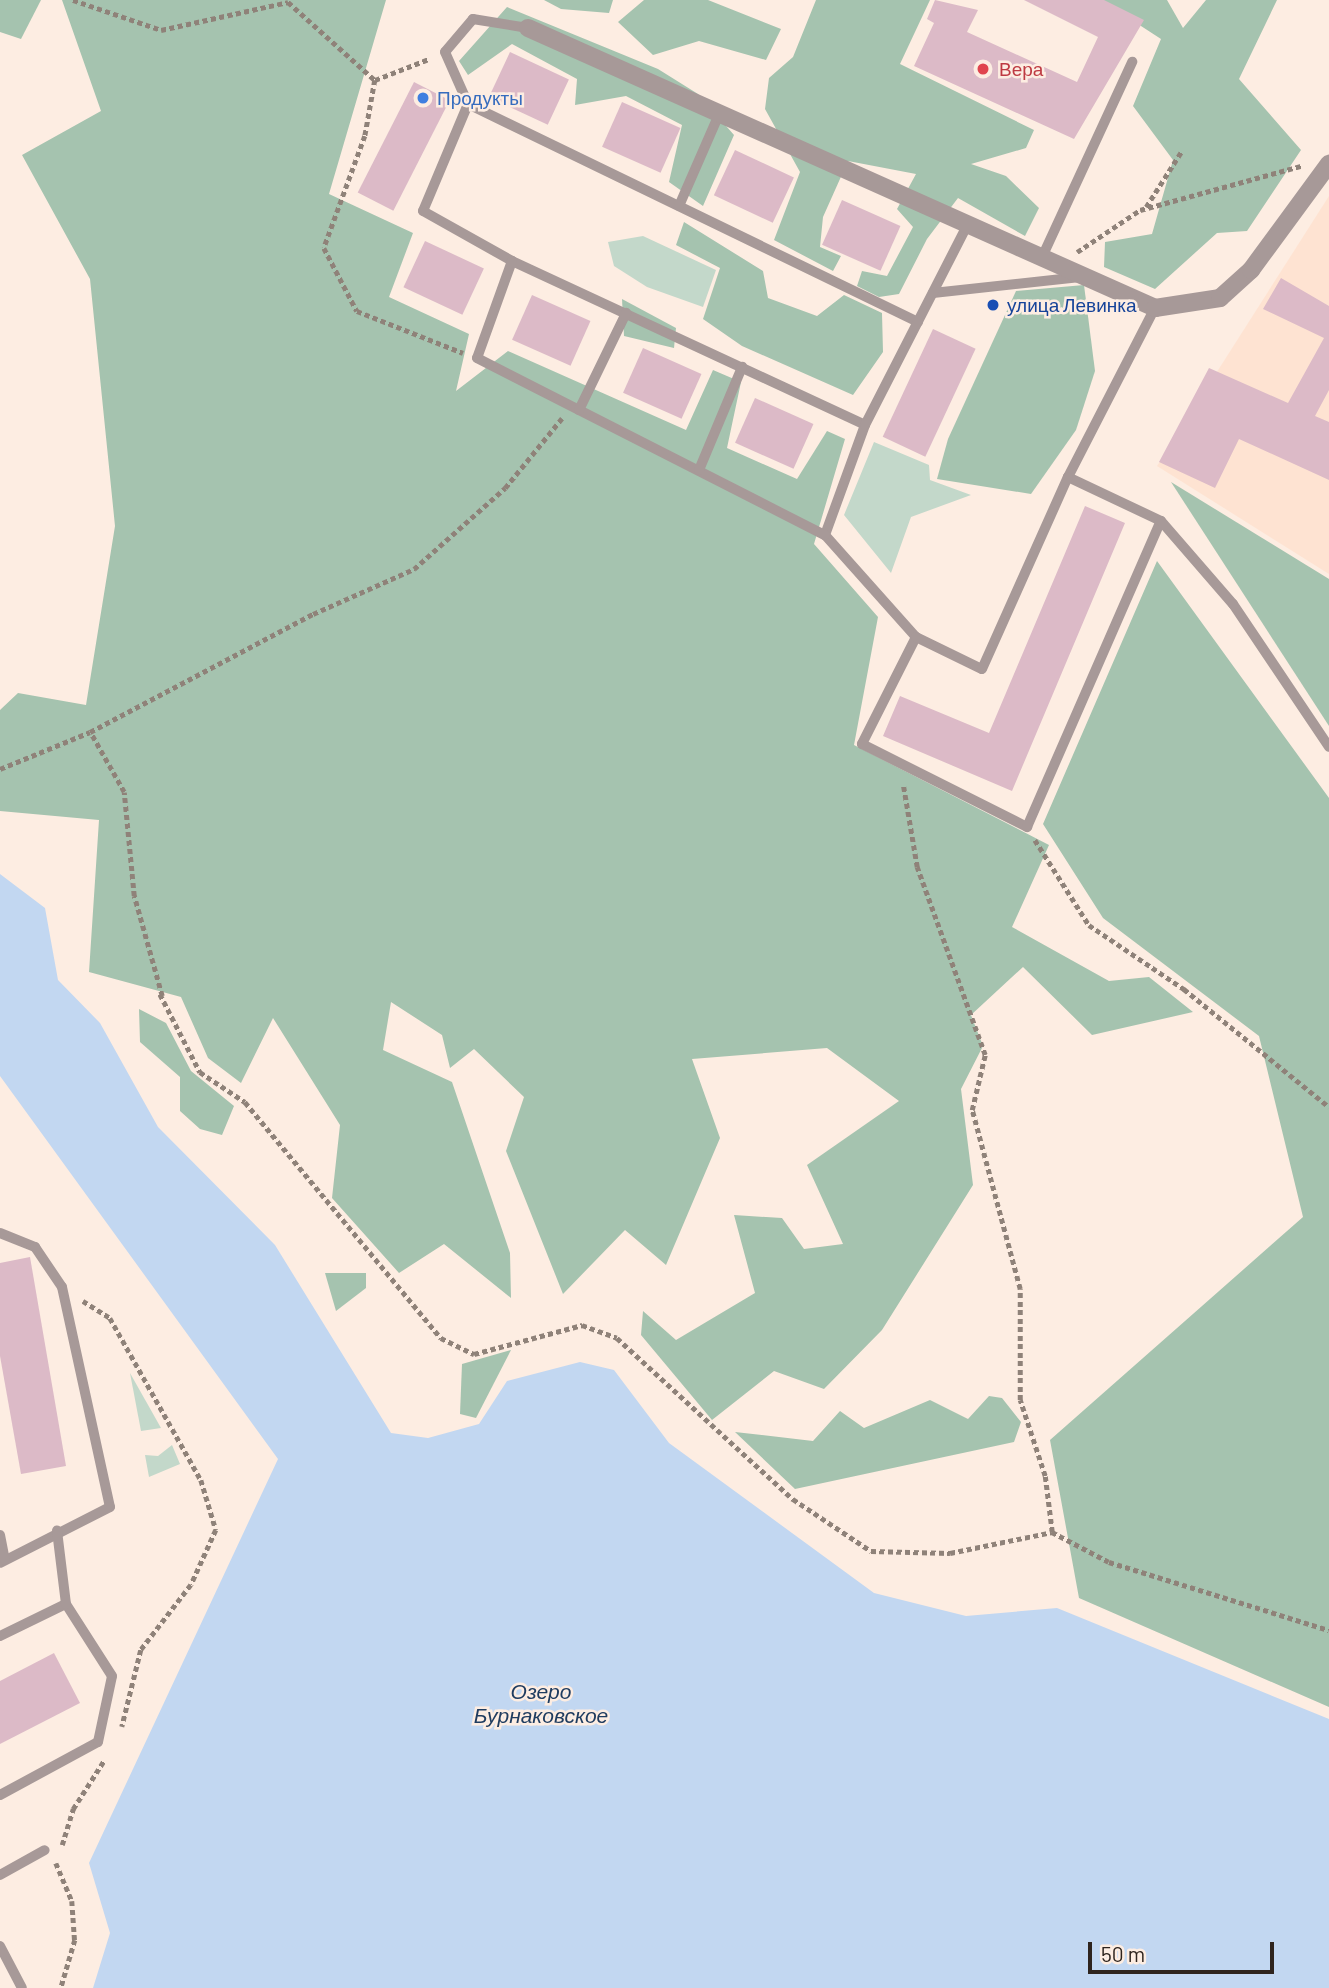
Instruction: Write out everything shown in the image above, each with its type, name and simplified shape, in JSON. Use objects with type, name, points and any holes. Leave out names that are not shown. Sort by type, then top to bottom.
[{"type":"street","points":[[528,28],[970,221],[1155,307],[1220,298],[1251,270],[1322,163]]},
{"type":"lane","points":[[528,28],[473,19],[445,52],[468,104],[918,322]]},
{"type":"lane","points":[[1043,255],[1132,62]]},
{"type":"lane","points":[[468,104],[423,211],[512,261],[865,425]]},
{"type":"lane","points":[[679,206],[720,112]]},
{"type":"lane","points":[[825,535],[865,425],[970,221]]},
{"type":"lane","points":[[512,261],[477,358],[825,535],[916,637],[982,669],[1068,477],[1155,307]]},
{"type":"lane","points":[[933,293],[1088,276]]},
{"type":"lane","points":[[575,408],[626,313]]},
{"type":"lane","points":[[699,470],[742,367]]},
{"type":"lane","points":[[1068,477],[1161,521],[1233,604],[1329,747]]},
{"type":"lane","points":[[916,637],[862,744],[1027,827],[1161,521]]},
{"type":"lane","points":[[0,1233],[35,1247],[62,1287],[110,1507],[57,1531],[3,1561],[0,1535]]},
{"type":"lane","points":[[0,1795],[99,1742],[112,1676],[66,1604],[57,1531]]},
{"type":"lane","points":[[0,1636],[66,1604]]},
{"type":"lane","points":[[0,1875],[45,1850]]},
{"type":"lane","points":[[0,1946],[22,1988]]},
{"type":"path","points":[[73,0],[161,30],[288,2],[375,80]]},
{"type":"path","points":[[375,80],[445,52]]},
{"type":"path","points":[[375,80],[365,136],[324,248],[357,311],[477,358]]},
{"type":"path","points":[[1145,208],[1181,152]]},
{"type":"path","points":[[1063,265],[1100,232],[1145,208],[1322,163]]},
{"type":"path","points":[[0,769],[90,732],[313,614],[414,569],[505,488],[575,408]]},
{"type":"path","points":[[90,732],[124,792],[134,896],[163,1000]]},
{"type":"path","points":[[899,762],[917,867],[985,1055],[972,1110],[1020,1289],[1020,1400],[1045,1476],[1052,1532]]},
{"type":"path","points":[[1027,827],[1089,925],[1184,989],[1329,1107]]},
{"type":"path","points":[[160,994],[200,1072],[245,1102],[441,1338],[474,1353],[582,1325],[617,1338],[793,1499],[871,1551],[950,1553],[1052,1532],[1109,1562],[1327,1630],[1329,1636]]},
{"type":"path","points":[[62,1287],[110,1318],[201,1480],[216,1530],[191,1585],[141,1650],[119,1736]]},
{"type":"path","points":[[61,1988],[75,1940],[72,1901],[54,1867],[73,1809],[113,1746]]},
{"type":"shaded area","points":[[1329,196],[1329,574],[1157,466]]},
{"type":"green space","points":[[0,0],[41,0],[21,39],[0,32]]},
{"type":"green space","points":[[62,0],[386,0],[329,194],[413,233],[389,297],[469,334],[456,391],[508,351],[686,430],[713,370],[741,382],[727,448],[797,479],[827,431],[845,439],[814,544],[878,617],[854,745],[1049,845],[1012,927],[1109,981],[1149,977],[1193,1012],[1092,1035],[1023,967],[971,1015],[983,1046],[961,1089],[973,1185],[882,1330],[824,1389],[774,1371],[712,1420],[641,1335],[643,1311],[676,1340],[755,1293],[734,1215],[782,1218],[804,1249],[843,1244],[807,1165],[899,1101],[827,1048],[692,1059],[720,1138],[666,1265],[625,1230],[563,1294],[506,1151],[524,1097],[474,1049],[450,1068],[442,1035],[391,1002],[383,1050],[452,1082],[510,1253],[511,1298],[444,1244],[399,1273],[332,1198],[340,1125],[273,1018],[241,1083],[208,1058],[181,997],[89,972],[99,820],[0,811],[0,710],[18,693],[86,705],[115,526],[90,279],[22,155],[101,111]]},
{"type":"green space","points":[[544,0],[613,0],[609,13],[561,9]]},
{"type":"green space","points":[[644,0],[708,0],[781,29],[766,60],[699,41],[653,55],[618,22]]},
{"type":"green space","points":[[816,0],[930,0],[900,64],[1034,130],[1026,148],[971,164],[1006,176],[1039,208],[1025,236],[958,198],[927,239],[899,294],[879,297],[857,286],[862,271],[887,276],[913,227],[897,209],[916,174],[848,161],[823,217],[820,247],[841,256],[833,271],[774,240],[800,172],[765,109],[769,78],[793,57]]},
{"type":"green space","points":[[1101,0],[1167,0],[1183,28],[1206,0],[1277,0],[1239,79],[1301,150],[1247,231],[1217,233],[1155,289],[1104,267],[1105,242],[1152,234],[1173,160],[1133,106],[1161,39]]},
{"type":"green space","points":[[507,7],[658,69],[698,94],[734,135],[703,206],[669,182],[682,125],[626,96],[575,105],[577,79],[512,44],[468,75],[459,61]]},
{"type":"green space","points":[[684,222],[763,271],[768,298],[817,316],[844,295],[882,313],[883,352],[853,395],[742,346],[703,319],[720,268],[676,245]]},
{"type":"green space","points":[[643,236],[716,270],[703,307],[647,287],[614,266],[608,242]]},
{"type":"green space","points":[[1084,285],[1095,371],[1076,430],[1031,494],[937,479],[948,439],[1016,291]]},
{"type":"green space","points":[[622,299],[676,328],[674,348],[624,336]]},
{"type":"green space","points":[[874,442],[929,465],[930,480],[971,495],[911,517],[891,573],[844,515]]},
{"type":"green space","points":[[1171,482],[1329,579],[1329,726]]},
{"type":"green space","points":[[1157,561],[1329,798],[1329,1707],[1079,1598],[1050,1440],[1303,1217],[1259,1036],[1103,918],[1043,824]]},
{"type":"green space","points":[[139,1009],[166,1023],[191,1071],[234,1106],[222,1135],[200,1129],[180,1111],[180,1077],[140,1042]]},
{"type":"green space","points":[[325,1273],[366,1273],[366,1288],[336,1311]]},
{"type":"green space","points":[[511,1350],[476,1418],[460,1414],[462,1364]]},
{"type":"green space","points":[[130,1373],[161,1428],[141,1431]]},
{"type":"green space","points":[[989,1396],[1002,1398],[1021,1422],[1014,1442],[795,1489],[735,1432],[813,1441],[840,1411],[864,1428],[930,1400],[968,1419]]},
{"type":"green space","points":[[172,1445],[180,1464],[149,1477],[145,1455],[158,1456]]},
{"type":"water","name":"Озеро Бурнаковское","points":[[0,874],[45,908],[58,980],[100,1023],[158,1127],[275,1245],[391,1433],[428,1438],[479,1424],[507,1381],[580,1362],[614,1370],[669,1443],[874,1593],[966,1616],[1057,1608],[1329,1719],[1329,1988],[93,1988],[110,1933],[89,1863],[278,1459],[0,1076]]},
{"type":"building","name":"Вера","points":[[935,0],[978,10],[967,32],[1077,82],[1098,37],[1024,0],[1104,0],[1144,20],[1074,139],[914,66],[934,23],[927,19]]},
{"type":"building","points":[[510,52],[569,79],[548,125],[489,97]]},
{"type":"building","points":[[414,82],[450,100],[393,211],[358,192]]},
{"type":"building","points":[[622,102],[680,128],[661,173],[602,147]]},
{"type":"building","points":[[735,150],[794,177],[773,223],[714,195]]},
{"type":"building","points":[[842,200],[900,226],[881,271],[822,245]]},
{"type":"building","points":[[425,241],[484,268],[462,315],[403,287]]},
{"type":"building","points":[[1281,278],[1329,306],[1329,390],[1315,416],[1329,422],[1329,480],[1239,439],[1215,488],[1159,462],[1209,368],[1288,403],[1324,338],[1263,309]]},
{"type":"building","points":[[532,295],[590,321],[571,366],[512,340]]},
{"type":"building","points":[[933,329],[976,349],[925,457],[883,437]]},
{"type":"building","points":[[643,348],[701,374],[682,419],[623,393]]},
{"type":"building","points":[[755,398],[813,424],[794,469],[735,443]]},
{"type":"building","points":[[1085,506],[1125,523],[1012,791],[883,736],[900,696],[989,733]]},
{"type":"building","points":[[30,1257],[66,1466],[21,1474],[0,1356],[0,1263]]},
{"type":"building","points":[[54,1653],[80,1703],[0,1744],[0,1681]]},
{"type":"place","name":"Вера","points":[[983,69]]},
{"type":"place","name":"Продукты","points":[[423,98]]},
{"type":"place","name":"улица Левинка","points":[[993,305]]}]
